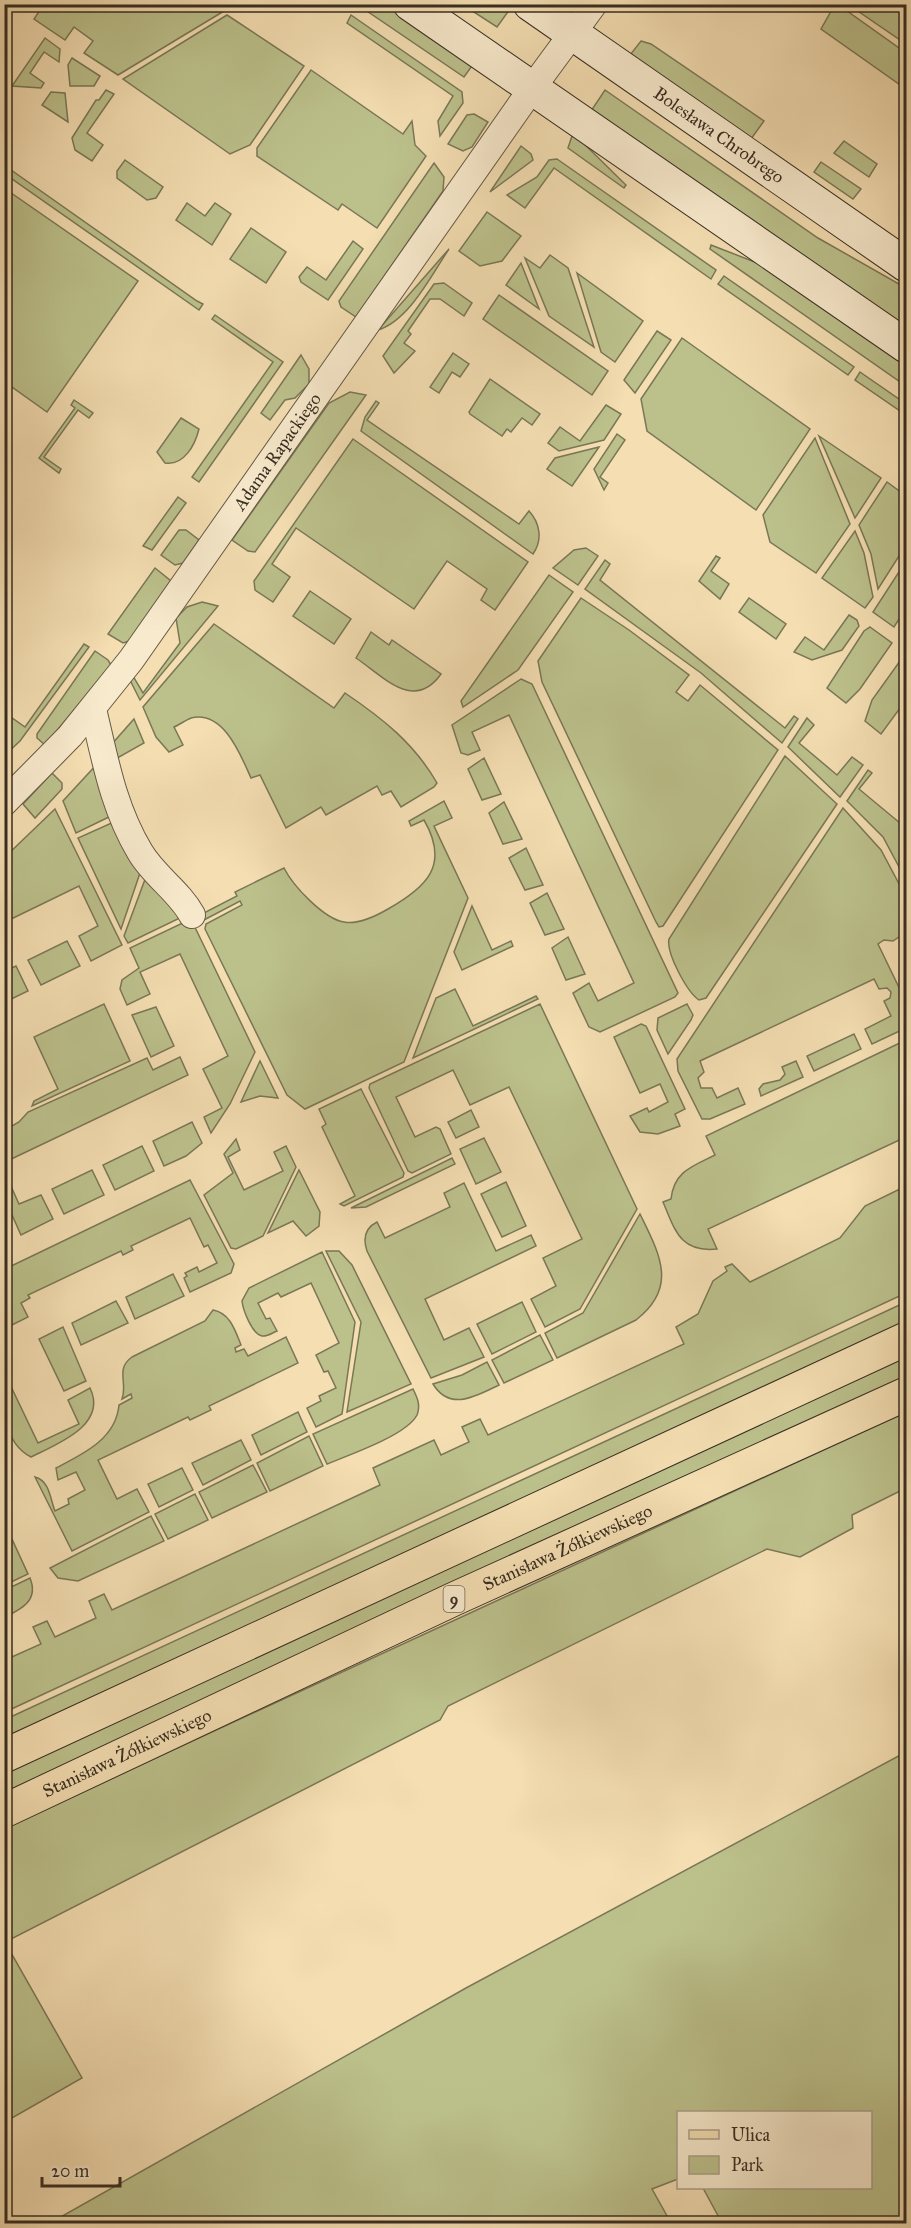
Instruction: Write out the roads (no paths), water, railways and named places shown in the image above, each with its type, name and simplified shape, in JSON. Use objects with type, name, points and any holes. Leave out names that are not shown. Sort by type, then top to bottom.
[{"type":"main road","points":[[4,1756],[906,1339]]},
{"type":"main road","name":"Stanisława Żółkiewskiego","points":[[4,1811],[454,1599],[906,1394]]},
{"type":"street","points":[[410,4],[906,346]]},
{"type":"street","name":"Bolesława Chrobrego","points":[[530,4],[906,265]]},
{"type":"street","name":"Adama Rapackiego","points":[[4,803],[93,709],[131,660],[506,125],[594,4]]},
{"type":"street","points":[[506,125],[520,114],[537,108],[547,106],[565,111]]},
{"type":"street","points":[[93,709],[111,789],[129,832],[148,865],[182,898],[192,915]]}]
